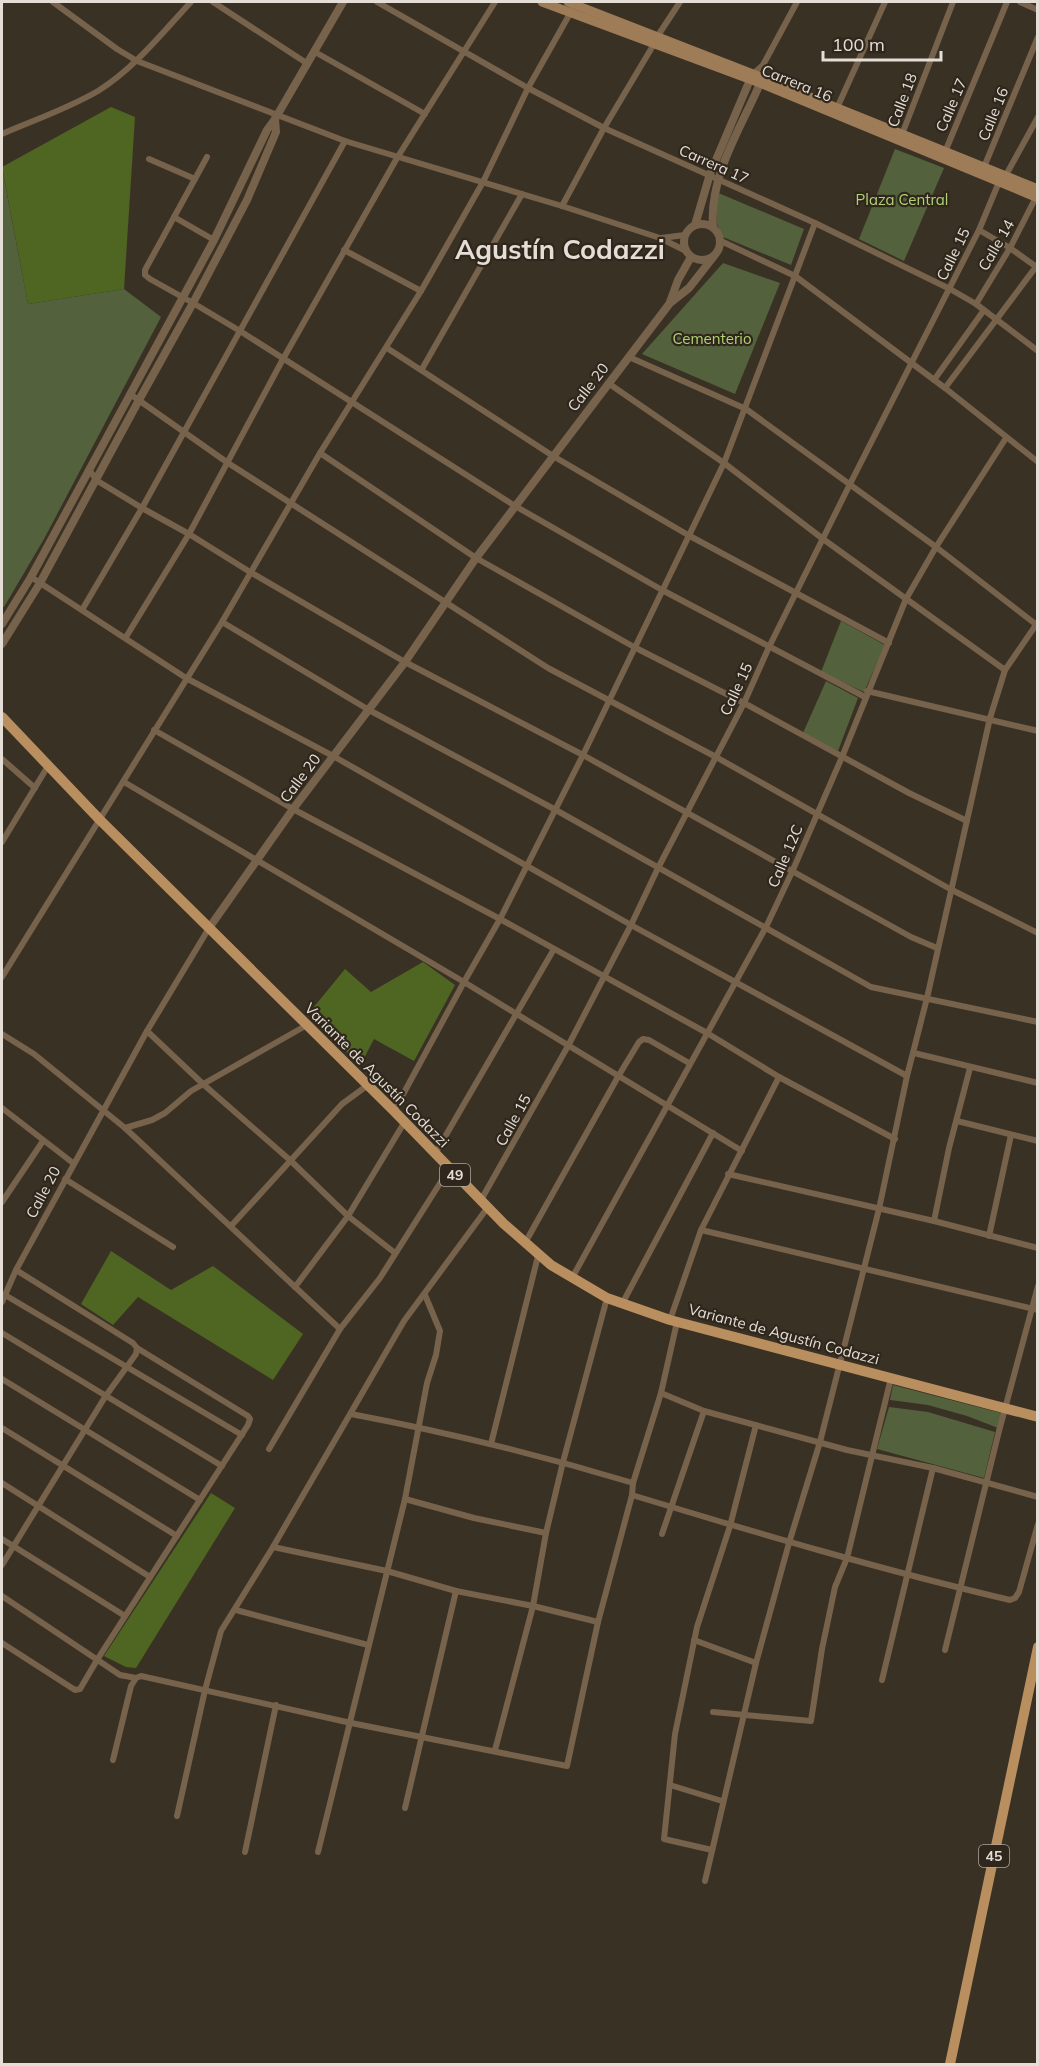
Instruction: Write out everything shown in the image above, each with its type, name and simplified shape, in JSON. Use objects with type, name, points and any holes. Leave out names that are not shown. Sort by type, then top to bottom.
[{"type":"main road","name":"Carrera 16","points":[[542,2],[572,5],[1037,195]]},
{"type":"main road","name":"Carrera 16","points":[[762,81],[837,108],[901,138],[984,167],[1002,179]]},
{"type":"main road","name":"Variante de Agustín Codazzi","points":[[3,721],[538,1256],[607,1298],[673,1321],[1038,1417]]},
{"type":"main road","name":"45","points":[[950,2064],[1038,1647]]},
{"type":"street","points":[[53,2],[137,61],[277,117],[397,158],[562,206],[660,238],[699,260],[707,260],[714,256],[721,241],[713,227],[704,223],[695,225]]},
{"type":"street","points":[[2,134],[48,116],[99,90],[137,61],[191,2]]},
{"type":"street","points":[[213,2],[308,64]]},
{"type":"street","points":[[2,624],[31,577],[183,298],[267,130],[277,117],[343,2]]},
{"type":"street","name":"Carrera 17","points":[[377,2],[528,88],[604,128],[714,176],[950,288],[976,304],[1038,351]]},
{"type":"street","points":[[126,637],[189,534],[283,360],[397,158],[495,2]]},
{"type":"street","points":[[562,206],[604,128],[680,2]]},
{"type":"street","points":[[688,254],[683,243],[685,235],[695,225],[752,77],[763,64],[797,2]]},
{"type":"street","points":[[837,108],[885,2]]},
{"type":"street","name":"Calle 18","points":[[901,138],[953,2]]},
{"type":"street","name":"Calle 17","points":[[945,152],[1007,2]]},
{"type":"street","points":[[1020,2],[1038,10]]},
{"type":"street","points":[[2,977],[222,622],[320,453],[421,291],[483,182],[528,88],[572,5]]},
{"type":"street","name":"Calle 16","points":[[984,167],[1038,38]]},
{"type":"street","points":[[315,52],[425,114]]},
{"type":"street","points":[[713,227],[714,176],[762,81],[763,64]]},
{"type":"street","points":[[2,644],[40,583],[194,303],[247,200],[276,132],[277,117]]},
{"type":"street","name":"Calle 15","points":[[177,1816],[205,1690],[221,1631],[236,1610],[404,1321],[425,1295],[484,1203],[631,925],[744,703],[769,647],[979,230],[1002,179],[1038,117]]},
{"type":"street","points":[[82,610],[142,508],[345,141]]},
{"type":"street","points":[[207,157],[146,270],[145,274],[150,279],[194,303],[515,506],[662,590],[769,647],[866,694],[990,718],[1038,731]]},
{"type":"street","points":[[149,159],[195,179]]},
{"type":"street","points":[[422,369],[522,194]]},
{"type":"street","name":"Calle 14","points":[[976,304],[1010,248],[1037,195]]},
{"type":"street","points":[[174,217],[214,240]]},
{"type":"street","points":[[394,1111],[528,865],[724,464],[815,223]]},
{"type":"street","points":[[945,388],[1037,266],[979,230]]},
{"type":"street","points":[[660,238],[685,235]]},
{"type":"street","points":[[721,241],[795,276],[945,388],[1038,462]]},
{"type":"street","points":[[344,250],[421,291]]},
{"type":"street","name":"Calle 20","points":[[670,303],[688,254]]},
{"type":"street","name":"Calle 20","points":[[2,1302],[16,1270],[73,1163],[147,1031],[209,928],[293,809],[405,662],[476,558],[515,506],[670,303],[689,288],[714,256]]},
{"type":"street","points":[[934,380],[984,310]]},
{"type":"street","points":[[387,348],[553,456],[688,535],[889,644]]},
{"type":"street","points":[[629,357],[746,409],[936,547],[1037,624],[1005,670],[990,718],[927,998],[907,1076],[879,1209],[820,1442],[756,1663],[705,1881]]},
{"type":"street","points":[[608,383],[724,464],[823,539],[1005,670]]},
{"type":"street","points":[[130,394],[228,463],[548,668],[716,757],[950,889],[1038,933]]},
{"type":"street","name":"Calle 12C","points":[[571,1278],[766,927],[842,757],[906,599],[936,547],[1006,438]]},
{"type":"street","points":[[320,453],[476,558],[634,647],[967,821]]},
{"type":"street","points":[[89,469],[96,480],[405,662],[583,755],[911,937],[937,948]]},
{"type":"street","points":[[31,577],[186,678],[333,756],[631,925],[907,1076]]},
{"type":"street","points":[[222,622],[369,710],[555,809],[871,987],[1038,1022]]},
{"type":"street","points":[[154,730],[293,809],[500,919],[707,1034],[779,1077],[895,1139]]},
{"type":"street","points":[[2,759],[35,788]]},
{"type":"street","points":[[2,842],[48,766]]},
{"type":"street","points":[[124,782],[464,982],[742,1151]]},
{"type":"street","points":[[435,1155],[554,949]]},
{"type":"street","points":[[125,1128],[152,1120],[203,1084],[307,1024]]},
{"type":"street","points":[[147,1031],[203,1084],[291,1161],[348,1216],[395,1253]]},
{"type":"street","points":[[2,1034],[34,1054],[125,1128],[340,1329]]},
{"type":"street","points":[[525,1243],[619,1075],[643,1039],[650,1040],[689,1063]]},
{"type":"street","points":[[914,1053],[1038,1083]]},
{"type":"street","points":[[934,1221],[970,1068]]},
{"type":"street","points":[[2,1596],[120,1675],[136,1678],[150,1677],[351,1723],[567,1766],[598,1622],[632,1495],[633,1483],[661,1393],[673,1321],[701,1230],[779,1077]]},
{"type":"street","points":[[231,1226],[342,1104],[368,1085]]},
{"type":"street","points":[[2,1108],[73,1163]]},
{"type":"street","points":[[957,1121],[1038,1142]]},
{"type":"street","points":[[295,1287],[348,1216],[404,1123]]},
{"type":"street","points":[[622,1304],[713,1133]]},
{"type":"street","points":[[989,1236],[1011,1135]]},
{"type":"street","points":[[2,1202],[43,1141]]},
{"type":"street","points":[[268,1449],[340,1329],[380,1278],[449,1169]]},
{"type":"street","points":[[728,1174],[934,1221],[1038,1248]]},
{"type":"street","points":[[65,1179],[172,1247]]},
{"type":"street","points":[[701,1230],[1035,1309]]},
{"type":"street","points":[[491,1444],[538,1256]]},
{"type":"street","points":[[2,1643],[75,1690],[80,1689],[250,1419],[16,1270]]},
{"type":"street","points":[[945,1650],[986,1483],[1035,1309],[1038,1286]]},
{"type":"street","points":[[5,1295],[242,1435]]},
{"type":"street","points":[[318,1852],[405,1499],[427,1383],[436,1355],[440,1331],[425,1295]]},
{"type":"street","points":[[495,1750],[533,1606],[546,1533],[563,1462],[607,1298]]},
{"type":"street","points":[[2,1333],[222,1466]]},
{"type":"street","points":[[2,1565],[105,1397],[136,1354],[137,1348]]},
{"type":"street","points":[[713,1712],[744,1713],[811,1721],[822,1649],[835,1587],[847,1558],[891,1378]]},
{"type":"street","points":[[2,1379],[200,1500]]},
{"type":"street","points":[[661,1393],[704,1411],[847,1450],[933,1468],[1038,1497]]},
{"type":"street","points":[[662,1533],[704,1411]]},
{"type":"street","points":[[351,1414],[491,1444],[633,1483]]},
{"type":"street","points":[[711,1850],[664,1839],[675,1734],[694,1640],[730,1526],[756,1425]]},
{"type":"street","points":[[2,1428],[177,1536]]},
{"type":"street","points":[[882,1680],[933,1468]]},
{"type":"street","points":[[2,1483],[150,1577]]},
{"type":"street","points":[[632,1495],[789,1543],[1010,1600],[1015,1598],[1019,1592],[1038,1524]]},
{"type":"street","points":[[405,1499],[474,1518],[546,1533]]},
{"type":"street","points":[[2,1539],[125,1616]]},
{"type":"street","points":[[273,1547],[387,1571],[456,1591],[598,1622]]},
{"type":"street","points":[[405,1808],[456,1591]]},
{"type":"street","points":[[236,1610],[368,1645]]},
{"type":"street","points":[[694,1640],[756,1663]]},
{"type":"street","points":[[113,1760],[131,1686],[136,1678]]},
{"type":"street","points":[[245,1852],[276,1705]]},
{"type":"street","points":[[670,1785],[722,1802]]},
{"type":"green space","points":[[111,107],[135,117],[124,289],[28,304],[2,167]]},
{"type":"green space","name":"Plaza Central","points":[[895,149],[944,168],[904,261],[859,239]]},
{"type":"green space","points":[[2,168],[28,304],[124,289],[161,317],[44,539],[4,607],[2,606]]},
{"type":"green space","points":[[716,192],[804,229],[791,265],[723,237],[717,224]]},
{"type":"green space","name":"Cementerio","points":[[723,263],[780,283],[735,394],[642,354]]},
{"type":"green space","points":[[841,621],[885,645],[864,692],[821,672]]},
{"type":"green space","points":[[826,681],[858,698],[838,751],[803,733]]},
{"type":"green space","points":[[423,962],[455,985],[414,1061],[374,1039],[360,1066],[309,1013],[345,969],[371,992]]},
{"type":"green space","points":[[111,1251],[171,1290],[213,1266],[303,1334],[273,1380],[138,1297],[113,1325],[81,1304]]},
{"type":"green space","points":[[893,1385],[1001,1413],[998,1428],[928,1405],[890,1400]]},
{"type":"green space","points":[[889,1407],[928,1412],[995,1432],[984,1478],[877,1449]]},
{"type":"green space","points":[[211,1493],[235,1508],[136,1668],[126,1667],[104,1656]]},
{"type":"district","name":"Agustín Codazzi","points":[[560,249]]}]
